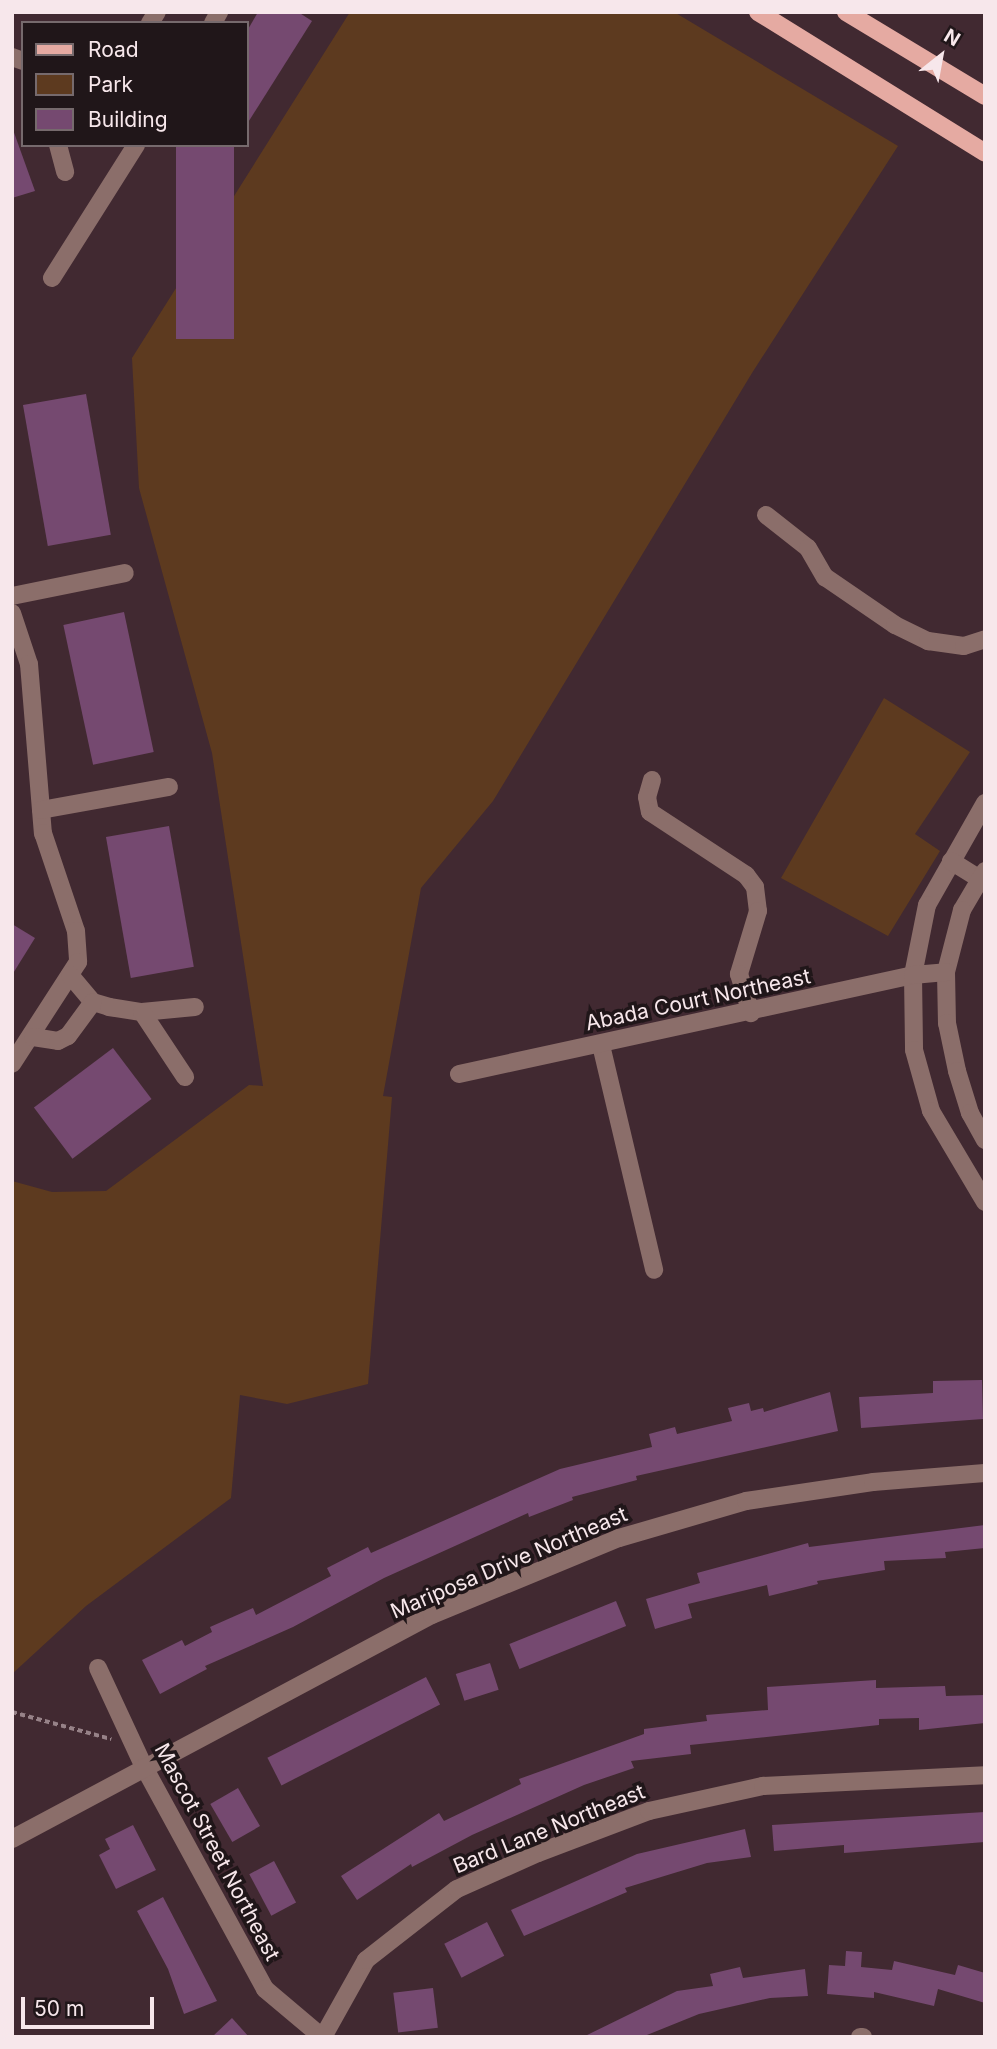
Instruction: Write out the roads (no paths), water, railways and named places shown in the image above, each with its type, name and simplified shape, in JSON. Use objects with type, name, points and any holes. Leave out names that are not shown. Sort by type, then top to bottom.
[{"type":"main road","points":[[758,12],[985,153]]},
{"type":"main road","points":[[846,12],[984,95]]},
{"type":"street","points":[[59,147],[65,172]]},
{"type":"street","points":[[52,278],[135,147]]},
{"type":"street","points":[[766,515],[808,548],[825,577],[895,625],[928,641],[964,646],[985,639]]},
{"type":"street","points":[[12,596],[125,573]]},
{"type":"street","points":[[12,613],[29,664],[43,833],[76,931],[78,962],[33,1037],[12,1064]]},
{"type":"street","points":[[652,780],[647,797],[650,812],[746,875],[755,887],[758,911],[739,974],[751,1013]]},
{"type":"street","points":[[41,810],[169,787]]},
{"type":"street","points":[[985,803],[927,905],[914,975],[914,1050],[931,1111],[985,1202]]},
{"type":"street","points":[[951,861],[983,877],[962,910],[946,972],[947,1023],[957,1071],[970,1112],[985,1140]]},
{"type":"street","name":"Abada Court Northeast","points":[[459,1074],[751,1013],[914,975],[946,972]]},
{"type":"street","points":[[70,975],[93,1002],[142,1012],[195,1007]]},
{"type":"street","points":[[33,1037],[58,1041],[68,1036],[93,1002]]},
{"type":"street","points":[[142,1012],[185,1077]]},
{"type":"street","points":[[601,1045],[653,1270]]},
{"type":"street","name":"Mariposa Drive Northeast","points":[[12,1839],[432,1615],[619,1538],[746,1501],[873,1482],[985,1473]]},
{"type":"street","name":"Mascot Street Northeast","points":[[98,1668],[144,1767],[265,1989],[323,2037]]},
{"type":"street","name":"Bard Lane Northeast","points":[[323,2037],[366,1960],[457,1889],[538,1853],[649,1811],[763,1786],[985,1775]]}]
